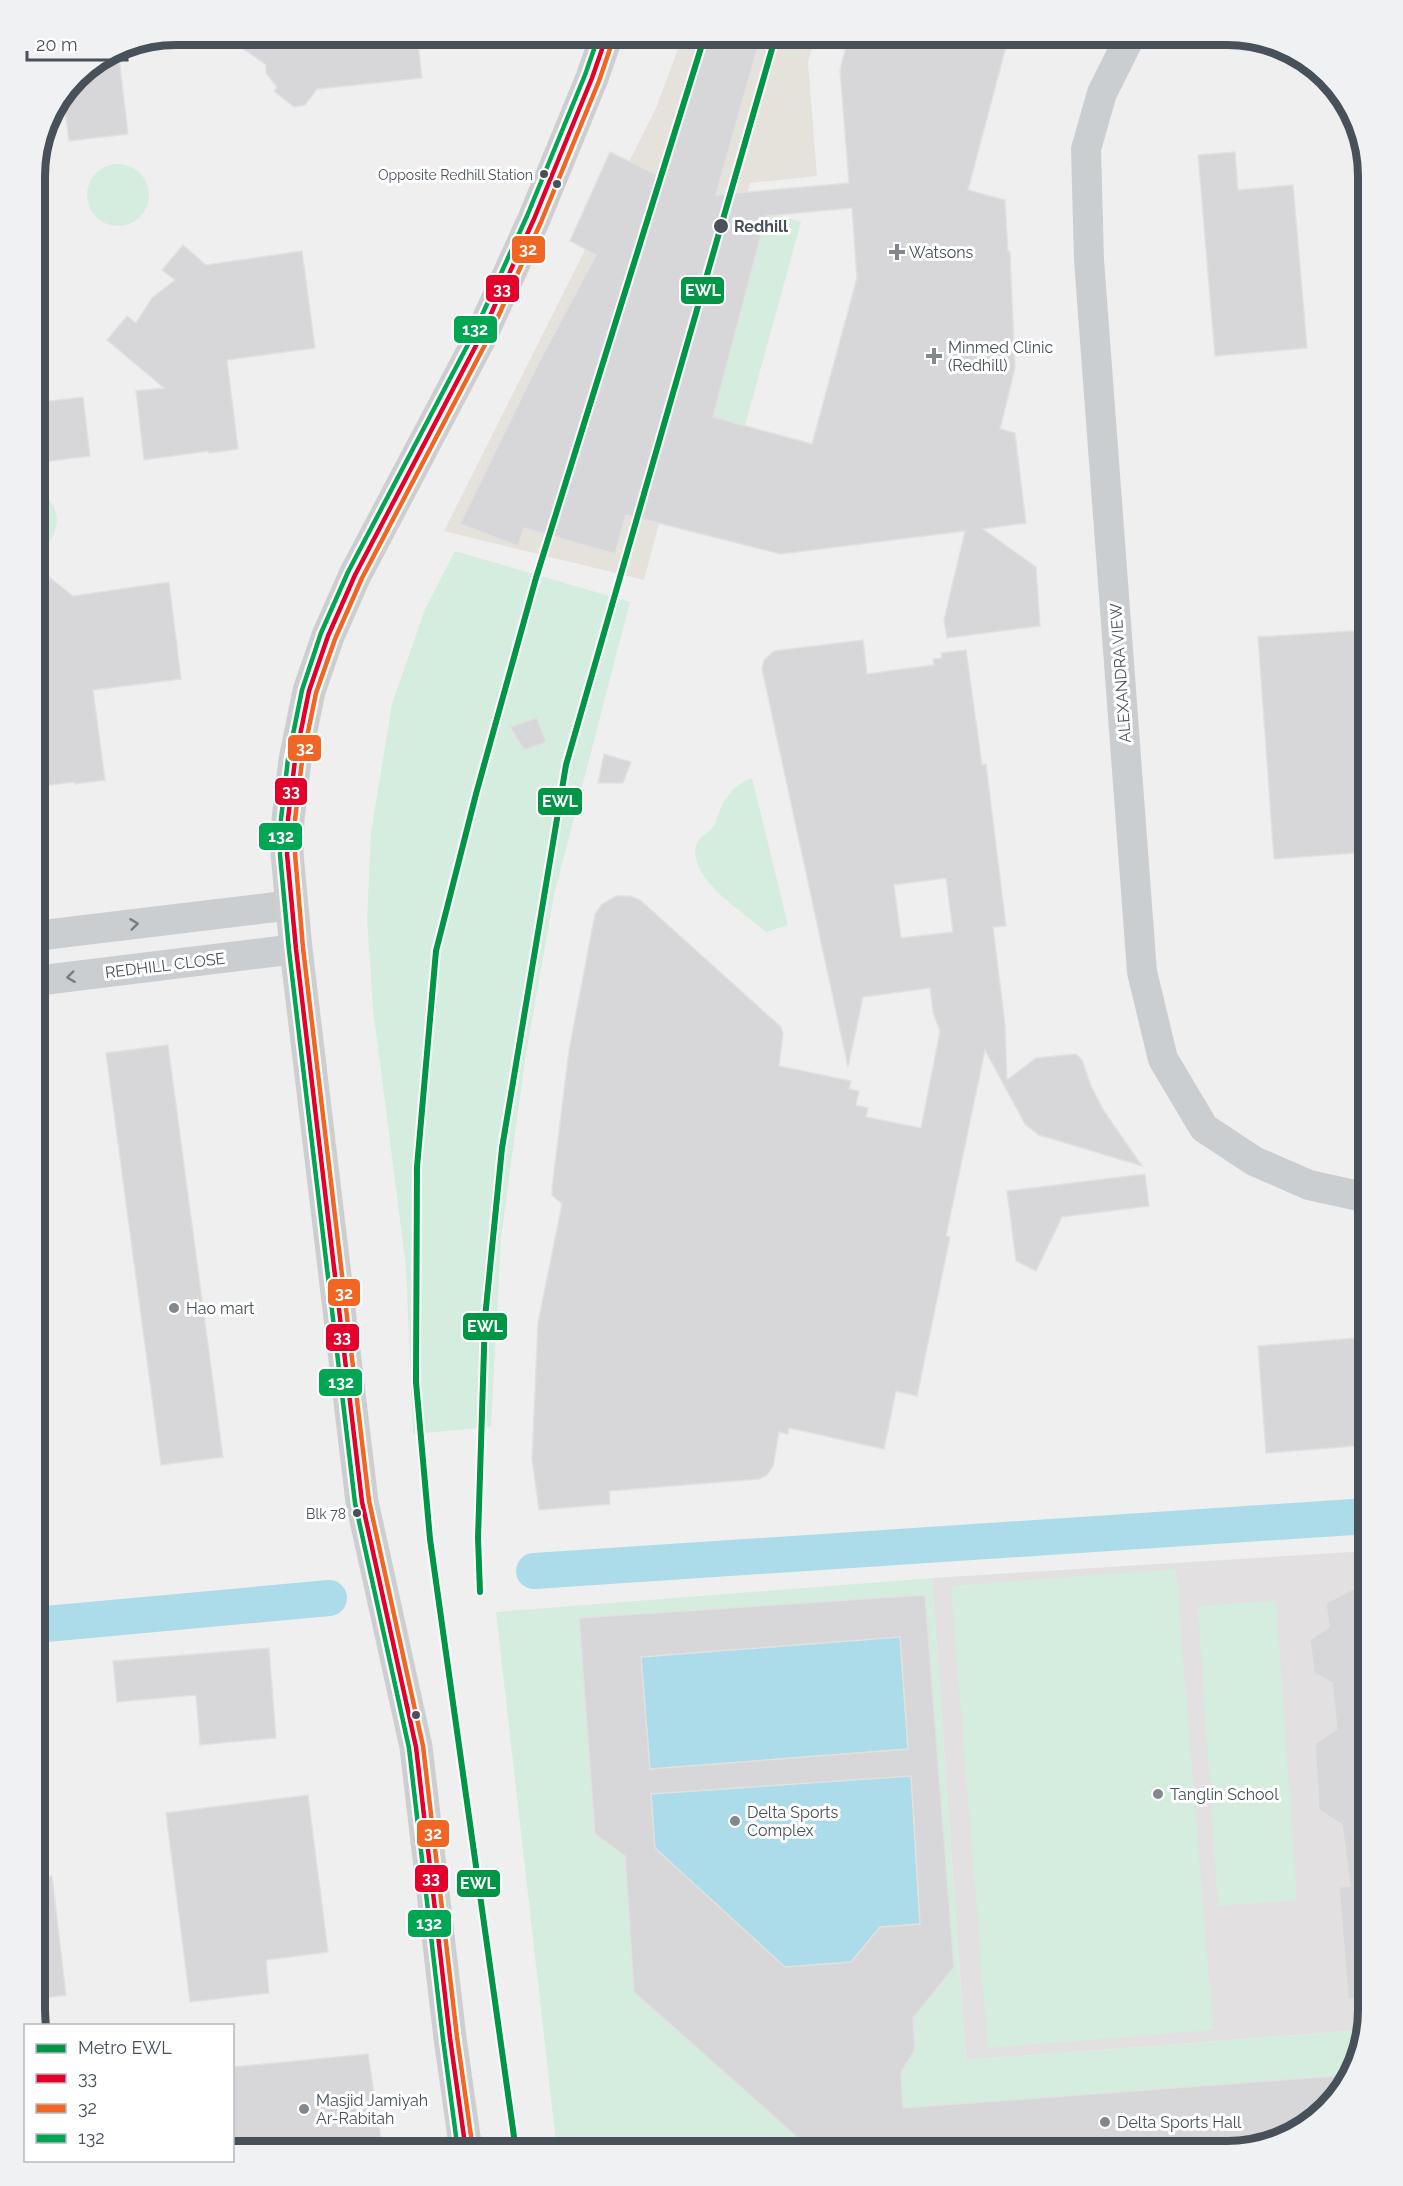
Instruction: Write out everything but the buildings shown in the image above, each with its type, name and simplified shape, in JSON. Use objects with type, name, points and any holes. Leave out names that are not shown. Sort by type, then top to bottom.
[{"type":"main road","points":[[587,45],[592,78]]},
{"type":"main road","points":[[465,2141],[451,2049],[416,1748],[362,1502],[296,950],[287,842],[288,819],[309,692],[328,636],[355,575],[480,338],[534,219],[604,45]]},
{"type":"street","name":"ALEXANDRA VIEW","points":[[1126,45],[1102,93],[1086,149],[1089,261],[1142,972],[1164,1059],[1204,1128],[1254,1161],[1309,1185],[1358,1196]]},
{"type":"street","points":[[45,935],[292,905]]},
{"type":"street","name":"REDHILL CLOSE","points":[[45,980],[296,950]]},
{"type":"shaded area","points":[[679,45],[812,45],[808,63],[817,176],[750,183],[644,580],[444,531],[656,108]]},
{"type":"shaded area","name":"Tanglin School","points":[[1358,1552],[1356,2031],[966,2060],[932,1578]]},
{"type":"green space","points":[[118,164],[135,169],[140,173],[144,178],[149,195],[144,212],[140,217],[135,221],[118,226],[101,221],[96,217],[92,212],[87,195],[92,178],[96,173],[101,169]]},
{"type":"green space","points":[[767,212],[801,222],[743,433],[711,425]]},
{"type":"green space","points":[[45,495],[51,502],[57,520],[51,538],[45,545]]},
{"type":"green space","points":[[455,551],[630,602],[554,895],[525,1060],[501,1238],[491,1427],[413,1434],[406,1267],[373,1009],[367,918],[371,833],[392,704],[425,609]]},
{"type":"green space","points":[[752,778],[788,925],[766,932],[709,883],[696,858],[698,842],[714,826],[728,796],[739,785]]},
{"type":"green space","points":[[1176,1569],[1213,2030],[988,2048],[951,1586]]},
{"type":"green space","name":"Delta Sports Complex","points":[[932,1578],[966,2060],[1356,2031],[1354,2044],[1340,2075],[1320,2103],[1307,2114],[1277,2131],[1244,2140],[556,2141],[496,1612]]},
{"type":"green space","points":[[1276,1601],[1297,1900],[1218,1906],[1198,1606]]},
{"type":"water","points":[[900,1637],[908,1749],[650,1769],[641,1657]]},
{"type":"water","points":[[911,1776],[920,1924],[880,1927],[851,1962],[785,1967],[655,1848],[651,1794]]},
{"type":"waterway","points":[[534,1571],[1358,1517]]},
{"type":"waterway","points":[[45,1624],[329,1598]]},
{"type":"metro line","name":"EWL","points":[[515,2141],[430,1539],[416,1382],[417,1167],[436,951],[476,794],[536,578],[702,45]]},
{"type":"metro line","name":"EWL","points":[[480,1592],[478,1538],[485,1318],[502,1148],[566,765],[773,45]]},
{"type":"transit line","name":"132","points":[[457,2141],[409,1748],[355,1503],[289,950],[280,855],[281,819],[288,759],[302,690],[321,633],[348,572],[473,335],[527,216],[596,45]]},
{"type":"transit line","name":"33","points":[[465,2141],[450,2038],[416,1747],[362,1502],[296,949],[287,854],[288,819],[295,760],[309,691],[328,636],[355,575],[480,338],[534,219],[604,45]]},
{"type":"transit line","name":"32","points":[[472,2141],[457,2037],[423,1746],[369,1501],[303,948],[295,854],[295,820],[302,761],[316,693],[335,639],[362,578],[487,341],[541,222],[599,81],[611,45]]},
{"type":"place","name":"Opposite Redhill Station","points":[[544,174]]},
{"type":"place","name":"Redhill","points":[[721,226]]},
{"type":"place","name":"Watsons","points":[[897,252]]},
{"type":"place","name":"Minmed Clinic (Redhill)","points":[[934,356]]},
{"type":"place","name":"Hao mart","points":[[174,1308]]},
{"type":"place","name":"Blk 78","points":[[357,1513]]},
{"type":"place","name":"Tanglin School","points":[[1158,1794]]},
{"type":"place","name":"Delta Sports Complex","points":[[735,1821]]},
{"type":"place","name":"Masjid Jamiyah Ar-Rabitah","points":[[304,2109]]},
{"type":"place","name":"Delta Sports Hall","points":[[1105,2122]]}]
